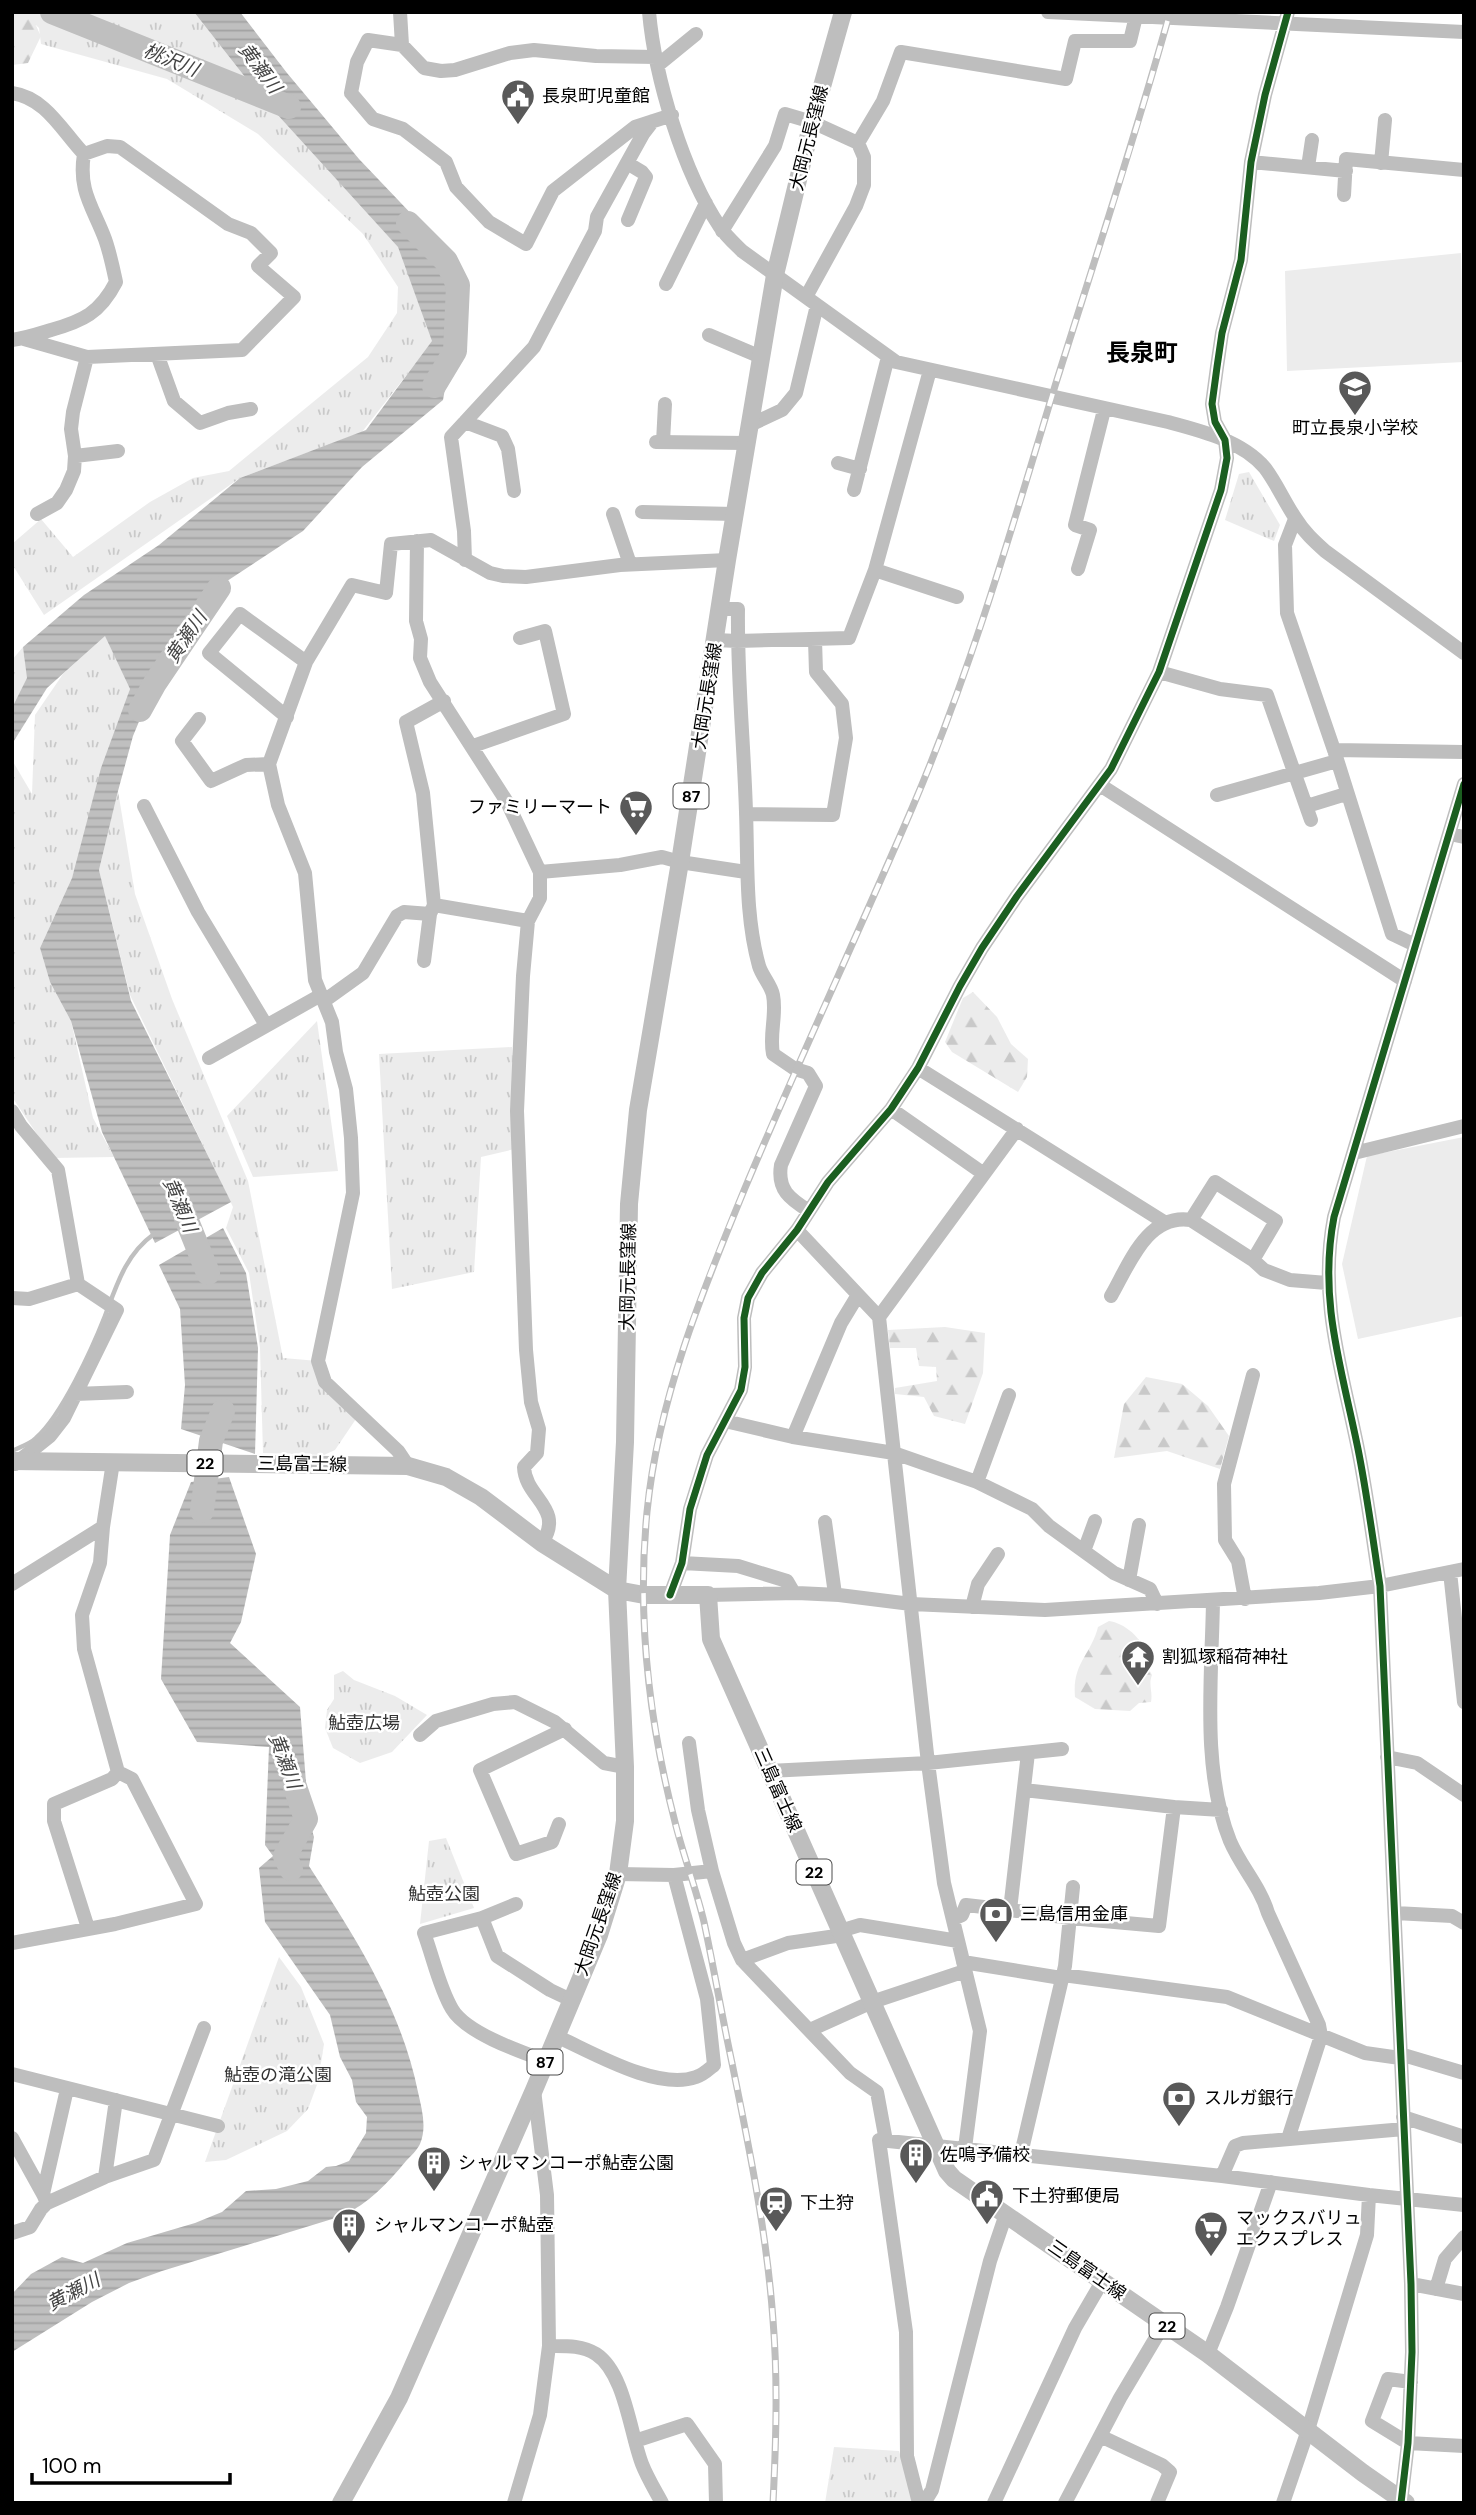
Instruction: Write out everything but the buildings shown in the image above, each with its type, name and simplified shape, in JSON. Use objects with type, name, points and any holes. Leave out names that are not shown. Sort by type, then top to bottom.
[{"type":"main road","name":"大岡元長窪線","points":[[341,2503],[400,2399],[599,1935],[618,1874],[625,1822],[625,1767],[617,1590],[625,1441],[629,1204],[638,1110],[775,275],[812,121],[843,12]]},
{"type":"main road","name":"三島富士線","points":[[14,1463],[408,1466],[446,1477],[481,1497],[542,1543],[617,1590],[643,1595],[708,1595],[711,1639],[947,2171],[954,2179],[1208,2354],[1403,2502]]},
{"type":"street","points":[[400,12],[402,45]]},
{"type":"street","points":[[649,12],[657,61],[671,115],[693,177],[722,231],[742,251],[896,362],[1190,428],[1225,440],[1247,453],[1264,468],[1307,535],[1464,653]]},
{"type":"street","points":[[1048,12],[1464,32]]},
{"type":"street","points":[[858,143],[883,102],[901,52],[1066,79],[1075,41],[1130,41],[1137,12]]},
{"type":"street","points":[[670,1595],[682,1563],[691,1510],[703,1466],[741,1390],[745,1367],[744,1318],[748,1298],[762,1273],[797,1230],[828,1182],[891,1109],[918,1068],[982,948],[1017,895],[1100,785],[1134,726],[1159,672],[1221,490],[1227,458],[1225,440],[1215,422],[1212,404],[1222,333],[1241,260],[1251,162],[1265,95],[1288,12]]},
{"type":"street","points":[[671,115],[635,127],[553,191],[526,244],[489,222],[456,187],[446,162],[402,129],[373,119],[351,93],[357,62],[368,40],[402,45],[424,68],[441,71],[456,70],[510,53],[534,50],[657,61],[696,34]]},
{"type":"street","points":[[12,93],[26,95],[44,107],[85,155],[82,180],[88,203],[105,239],[116,282],[106,300],[81,321],[18,339]]},
{"type":"street","points":[[665,404],[660,442],[748,434],[782,410],[796,393],[812,301],[864,185],[864,157],[858,143],[812,121],[785,114],[775,146],[722,231]]},
{"type":"street","points":[[1381,163],[1385,120]]},
{"type":"street","points":[[465,559],[464,531],[451,437],[534,347],[595,232],[597,217],[653,121]]},
{"type":"street","points":[[1308,167],[1312,140]]},
{"type":"street","points":[[18,339],[87,357],[242,349],[294,297],[258,266],[271,253],[251,233],[228,224],[120,147],[107,146],[85,155]]},
{"type":"street","points":[[1344,195],[1346,159],[1464,170]]},
{"type":"street","points":[[1251,162],[1346,172]]},
{"type":"street","points":[[627,163],[646,177],[628,220]]},
{"type":"street","points":[[666,284],[706,203]]},
{"type":"street","points":[[709,335],[761,357]]},
{"type":"street","points":[[157,354],[174,401],[200,423],[228,413],[251,409]]},
{"type":"street","points":[[37,514],[57,503],[74,471],[72,412],[87,357]]},
{"type":"street","points":[[854,490],[888,357]]},
{"type":"street","points":[[716,640],[849,638],[875,570],[930,370]]},
{"type":"street","points":[[1078,569],[1090,530],[1075,525],[1104,410]]},
{"type":"street","points":[[465,422],[502,436],[508,449],[514,491]]},
{"type":"street","points":[[75,456],[118,451]]},
{"type":"street","points":[[838,463],[860,469]]},
{"type":"street","points":[[642,512],[735,514]]},
{"type":"street","points":[[613,514],[630,564]]},
{"type":"street","points":[[1295,519],[1285,545],[1287,613],[1336,756],[1392,934],[1415,945]]},
{"type":"street","points":[[408,1466],[398,1451],[325,1382],[320,1372],[318,1361],[353,1194],[351,1138],[346,1090],[335,1052],[332,1022],[315,979],[305,873],[278,805],[269,764],[306,662],[352,585],[386,593],[391,544],[431,540],[490,573],[503,576],[526,577],[630,564],[727,560]]},
{"type":"street","points":[[417,541],[416,621],[421,639],[420,658],[430,682],[507,802],[540,872],[540,898],[528,921],[517,1111],[526,1350],[531,1402],[539,1429],[537,1453],[524,1468],[524,1475],[545,1506],[548,1517],[550,1531],[542,1543]]},
{"type":"street","points":[[875,570],[957,597]]},
{"type":"street","points":[[720,609],[738,610],[737,641],[747,814],[746,872],[760,968],[773,994],[773,1054],[795,1069],[808,1073],[816,1086],[781,1165],[779,1177],[783,1189],[796,1203],[809,1211]]},
{"type":"street","points":[[287,716],[209,653],[240,614],[306,662]]},
{"type":"street","points":[[473,746],[564,714],[545,631],[520,638]]},
{"type":"street","points":[[747,814],[833,815],[846,738],[842,704],[816,672],[815,640]]},
{"type":"street","points":[[1159,672],[1220,689],[1267,695],[1309,813],[1346,794]]},
{"type":"street","points":[[424,961],[432,910],[423,793],[406,722],[444,701]]},
{"type":"street","points":[[199,719],[182,741],[211,781],[246,765],[269,764]]},
{"type":"street","points":[[1217,795],[1296,774],[1336,756],[1464,752]]},
{"type":"street","points":[[1403,2502],[1408,2443],[1411,2284],[1380,1586],[1368,1499],[1335,1348],[1327,1283],[1334,1217],[1415,945],[1457,835],[1464,784]]},
{"type":"street","points":[[1100,785],[1405,981]]},
{"type":"street","points":[[144,806],[198,912],[266,1025]]},
{"type":"street","points":[[540,872],[620,865],[662,857],[746,872]]},
{"type":"street","points":[[209,1058],[363,973],[397,916],[404,912],[432,910],[528,921]]},
{"type":"street","points":[[918,1068],[1164,1222]]},
{"type":"street","points":[[891,1109],[984,1174]]},
{"type":"street","points":[[12,1111],[21,1126],[58,1170],[78,1284],[117,1310],[64,1418],[50,1436],[14,1463]]},
{"type":"street","points":[[1354,1153],[1464,1126]]},
{"type":"street","points":[[879,1317],[1017,1129]]},
{"type":"street","points":[[1191,1220],[1215,1182],[1276,1221],[1253,1260]]},
{"type":"street","points":[[1111,1296],[1146,1237],[1164,1222],[1180,1218],[1191,1220],[1264,1270],[1290,1280],[1327,1283]]},
{"type":"street","points":[[797,1230],[879,1317],[928,1763],[944,1883],[980,2031],[965,2148]]},
{"type":"street","points":[[12,1297],[29,1299],[78,1284]]},
{"type":"street","points":[[793,1437],[841,1323],[859,1295]]},
{"type":"street","points":[[1245,1598],[1238,1561],[1225,1540],[1224,1484],[1253,1375]]},
{"type":"street","points":[[75,1394],[127,1392]]},
{"type":"street","points":[[977,1482],[1009,1395]]},
{"type":"street","points":[[725,1421],[793,1437],[894,1453],[977,1482],[1032,1508],[1049,1526],[1114,1573],[1150,1589],[1157,1604]]},
{"type":"street","points":[[12,1943],[196,1904],[132,1779],[118,1772],[83,1649],[82,1615],[100,1563],[113,1462]]},
{"type":"street","points":[[1084,1552],[1095,1521]]},
{"type":"street","points":[[825,1522],[835,1594]]},
{"type":"street","points":[[1129,1580],[1139,1525]]},
{"type":"street","points":[[12,1584],[103,1527]]},
{"type":"street","points":[[972,1607],[978,1584],[998,1554]]},
{"type":"street","points":[[682,1563],[738,1566],[788,1581],[794,1592]]},
{"type":"street","points":[[708,1595],[794,1592],[835,1594],[911,1604],[1045,1610],[1245,1598],[1380,1586],[1457,1570],[1464,1702]]},
{"type":"street","points":[[1213,1600],[1212,1744],[1216,1790],[1230,1842],[1263,1896],[1268,1913],[1319,2025],[1321,2036],[1288,2139]]},
{"type":"street","points":[[420,1735],[436,1721],[508,1701],[515,1702],[555,1722],[604,1763],[625,1767]]},
{"type":"street","points":[[559,1824],[552,1842],[516,1854],[480,1770],[565,1729]]},
{"type":"street","points":[[689,1742],[698,1810],[712,1871],[734,1943],[742,1960],[850,2073],[877,2092],[886,2141]]},
{"type":"street","points":[[769,1771],[928,1763],[1062,1749]]},
{"type":"street","points":[[1010,1910],[1028,1753]]},
{"type":"street","points":[[1387,1757],[1417,1763],[1464,1795]]},
{"type":"street","points":[[88,1928],[54,1821],[54,1804],[112,1779],[118,1772]]},
{"type":"street","points":[[1024,1790],[1221,1810]]},
{"type":"street","points":[[953,1919],[962,1915],[966,1905],[1159,1926],[1174,1807]]},
{"type":"street","points":[[618,1874],[674,1875],[712,1871]]},
{"type":"street","points":[[556,2036],[628,2069],[656,2077],[693,2078],[704,2074],[714,2065],[707,1999],[674,1875]]},
{"type":"street","points":[[1021,2154],[1063,1975],[1073,1887]]},
{"type":"street","points":[[516,1904],[482,1918],[424,1933],[458,2017],[503,2046],[546,2061]]},
{"type":"street","points":[[1395,1913],[1452,1916],[1464,1923]]},
{"type":"street","points":[[482,1918],[497,1956],[550,1990],[571,2000]]},
{"type":"street","points":[[742,1960],[788,1943],[841,1933],[860,1925],[958,1941]]},
{"type":"street","points":[[810,2030],[964,1966],[1063,1975],[1227,1997],[1365,2053],[1400,2056],[1464,2073]]},
{"type":"street","points":[[45,2199],[154,2160],[204,2028]]},
{"type":"street","points":[[13,2078],[218,2126]]},
{"type":"street","points":[[12,2233],[30,2227],[45,2199],[66,2089]]},
{"type":"street","points":[[515,2502],[540,2415],[549,2346],[547,2195],[534,2090]]},
{"type":"street","points":[[105,2177],[116,2100]]},
{"type":"street","points":[[1222,2176],[1235,2146],[1243,2143],[1404,2123],[1464,2137]]},
{"type":"street","points":[[12,2138],[45,2199]]},
{"type":"street","points":[[919,2503],[907,2456],[906,2332],[879,2140],[1464,2205]]},
{"type":"street","points":[[1208,2354],[1271,2182]]},
{"type":"street","points":[[1283,2503],[1367,2235],[1369,2195]]},
{"type":"street","points":[[925,2503],[932,2490],[990,2261],[1006,2214]]},
{"type":"street","points":[[1436,2289],[1445,2259],[1464,2237]]},
{"type":"street","points":[[994,2503],[1075,2328],[1103,2280]]},
{"type":"street","points":[[1411,2284],[1464,2294]]},
{"type":"street","points":[[1065,2503],[1120,2398],[1164,2324]]},
{"type":"street","points":[[549,2346],[577,2346],[596,2354],[608,2366],[617,2383],[642,2464],[662,2503]]},
{"type":"street","points":[[1410,2382],[1388,2379],[1372,2421],[1408,2443],[1464,2446]]},
{"type":"street","points":[[635,2441],[687,2424],[715,2464],[716,2503]]},
{"type":"street","points":[[1100,2436],[1162,2465],[1170,2472],[1157,2503]]},
{"type":"green space","points":[[12,12],[28,15],[41,36],[28,63],[12,65]]},
{"type":"green space","points":[[22,12],[194,12],[256,91],[393,232],[433,341],[362,432],[240,478],[44,615],[12,564],[12,544],[41,519],[73,557],[150,502],[193,478],[229,471],[368,357],[397,313],[398,287],[363,234],[258,134],[167,79],[41,44],[39,28]]},
{"type":"green space","points":[[1461,253],[1464,362],[1287,371],[1285,271]]},
{"type":"green space","points":[[1249,472],[1280,525],[1274,541],[1225,520],[1239,474]]},
{"type":"green space","points":[[105,635],[130,689],[72,878],[40,948],[50,982],[71,1021],[93,1118],[114,1157],[53,1158],[12,1097],[12,760],[32,794],[35,715],[63,674]]},
{"type":"green space","points":[[23,647],[33,675],[12,730],[12,660]]},
{"type":"green space","points":[[118,791],[135,894],[172,999],[248,1181],[283,1358],[318,1361],[358,1416],[335,1450],[324,1455],[263,1453],[260,1348],[249,1273],[226,1228],[233,1207],[130,995],[99,870]]},
{"type":"green space","points":[[973,992],[997,1017],[1011,1044],[1028,1059],[1027,1077],[1018,1092],[952,1052],[945,1042],[963,998]]},
{"type":"green space","points":[[317,1021],[338,1171],[253,1177],[227,1116]]},
{"type":"green space","points":[[512,1047],[519,1148],[481,1157],[474,1272],[392,1289],[379,1054]]},
{"type":"green space","points":[[1464,1137],[1464,1316],[1358,1339],[1342,1264],[1367,1156]]},
{"type":"green space","points":[[945,1327],[985,1333],[983,1373],[965,1424],[934,1416],[924,1397],[895,1394],[895,1388],[937,1381],[936,1367],[919,1366],[916,1348],[890,1348],[888,1330]]},
{"type":"green space","points":[[1146,1377],[1182,1384],[1208,1406],[1229,1436],[1220,1469],[1167,1451],[1114,1458],[1124,1404]]},
{"type":"green space","points":[[1109,1621],[1127,1628],[1141,1643],[1144,1655],[1138,1656],[1137,1663],[1147,1666],[1152,1675],[1151,1702],[1139,1703],[1130,1711],[1095,1709],[1075,1697],[1079,1667],[1098,1627]]},
{"type":"green space","name":"鮎壺広場","points":[[343,1671],[354,1680],[395,1696],[427,1715],[392,1752],[360,1763],[333,1748],[325,1728],[327,1710],[334,1699],[334,1675]]},
{"type":"green space","name":"鮎壺公園","points":[[446,1838],[474,1908],[420,1924],[429,1841]]},
{"type":"green space","name":"鮎壺の滝公園","points":[[279,1957],[301,1987],[324,2044],[318,2082],[308,2109],[287,2131],[226,2160],[205,2162]]},
{"type":"green space","points":[[834,2447],[899,2451],[915,2503],[825,2503]]},
{"type":"water","points":[[194,12],[240,12],[359,159],[419,222],[459,309],[443,400],[362,467],[303,531],[221,585],[155,683],[133,736],[99,870],[131,1001],[231,1202],[155,1243],[102,1132],[71,1021],[50,982],[40,948],[72,878],[101,768],[130,689],[105,636],[47,688],[12,744],[12,708],[27,678],[23,647],[84,595],[159,545],[240,478],[366,430],[432,341],[398,247],[256,91]]},
{"type":"water","points":[[223,1228],[246,1273],[258,1348],[255,1454],[181,1429],[185,1385],[180,1309],[159,1265]]},
{"type":"water","points":[[229,1477],[256,1554],[241,1622],[230,1643],[300,1707],[308,1807],[296,1833],[279,1851],[311,1827],[314,1837],[309,1866],[374,1974],[400,2031],[421,2105],[422,2138],[416,2151],[385,2185],[361,2205],[342,2216],[129,2283],[92,2302],[12,2352],[12,2294],[31,2274],[62,2257],[83,2263],[127,2243],[195,2223],[222,2212],[246,2191],[276,2189],[308,2181],[326,2167],[349,2161],[366,2133],[367,2117],[356,2102],[352,2080],[340,2057],[330,2015],[265,1922],[259,1868],[273,1856],[265,1845],[269,1747],[197,1742],[161,1679],[170,1535],[191,1482]]},
{"type":"waterway","name":"桃沢川","points":[[52,12],[289,107]]},
{"type":"waterway","name":"黄瀬川","points":[[408,223],[446,261],[458,285],[455,351],[434,386]]},
{"type":"waterway","name":"黄瀬川","points":[[140,710],[219,588]]},
{"type":"waterway","name":"黄瀬川","points":[[177,1196],[208,1273]]},
{"type":"waterway","points":[[12,1451],[34,1440],[56,1414],[84,1363],[129,1260],[154,1234]]},
{"type":"waterway","name":"黄瀬川","points":[[202,1511],[211,1441],[223,1411]]},
{"type":"waterway","name":"黄瀬川","points":[[291,1869],[285,1856],[306,1819],[294,1784]]},
{"type":"railway","points":[[773,2503],[776,2366],[762,2223],[704,1922],[678,1834],[652,1707],[643,1590],[647,1512],[653,1470],[672,1387],[713,1267],[765,1140],[913,806],[954,703],[1129,153],[1170,12]]},
{"type":"cycle path","points":[[670,1595],[682,1563],[690,1509],[707,1455],[741,1390],[745,1367],[744,1318],[748,1298],[762,1273],[797,1230],[828,1182],[891,1109],[918,1068],[982,948],[1111,769],[1159,672],[1221,490],[1227,458],[1225,440],[1215,422],[1212,404],[1217,367],[1222,333],[1241,260],[1251,162],[1265,95],[1288,12]]},
{"type":"cycle path","points":[[1401,2503],[1408,2443],[1412,2352],[1411,2284],[1380,1586],[1361,1466],[1334,1334],[1330,1306],[1330,1248],[1334,1217],[1464,784]]},
{"type":"place","name":"長泉町児童館","points":[[518,126]]},
{"type":"place","name":"町立長泉小学校","points":[[1355,417]]},
{"type":"place","name":"ファミリーマート","points":[[636,837]]},
{"type":"place","name":"割狐塚稲荷神社","points":[[1138,1687]]},
{"type":"place","name":"三島信用金庫","points":[[996,1944]]},
{"type":"place","name":"スルガ銀行","points":[[1179,2128]]},
{"type":"place","name":"佐鳴予備校","points":[[916,2185]]},
{"type":"place","name":"シャルマンコーポ鮎壺公園","points":[[434,2193]]},
{"type":"place","name":"下土狩郵便局","points":[[987,2226]]},
{"type":"place","name":"下土狩","points":[[776,2233]]},
{"type":"place","name":"シャルマンコーポ鮎壺","points":[[349,2255]]},
{"type":"place","name":"マックスバリュ エクスプレス","points":[[1211,2258]]},
{"type":"district","name":"長泉町","points":[[1142,352]]}]
